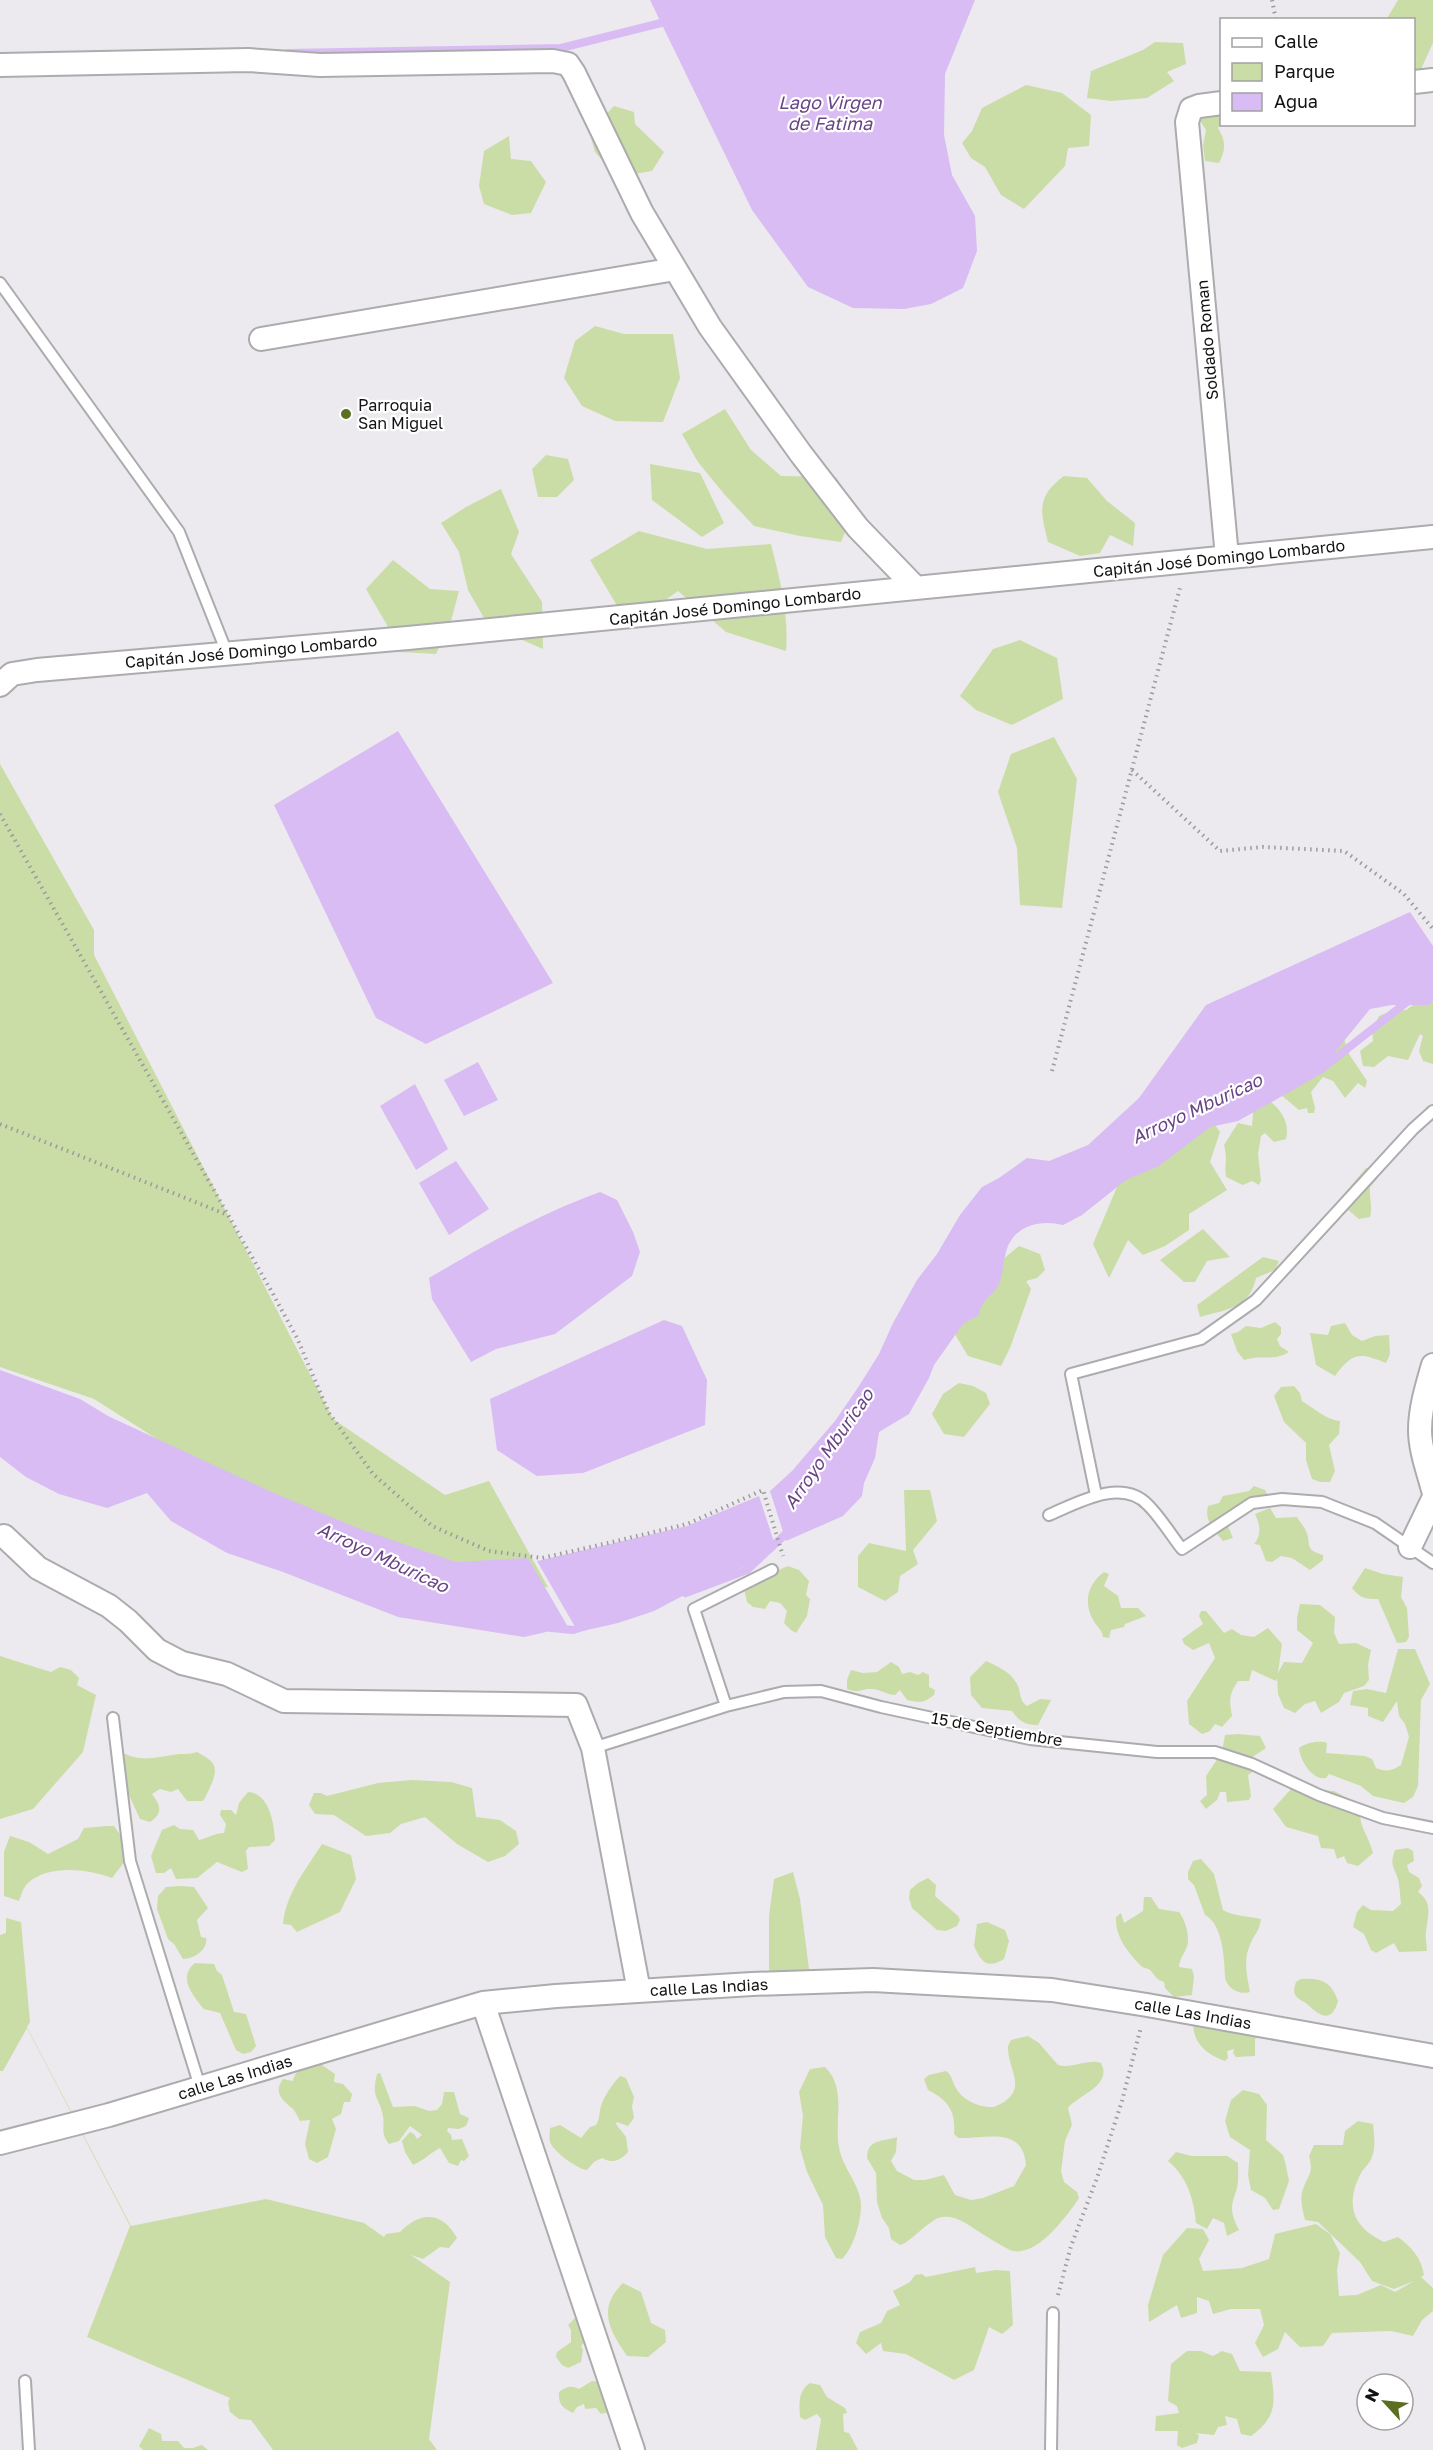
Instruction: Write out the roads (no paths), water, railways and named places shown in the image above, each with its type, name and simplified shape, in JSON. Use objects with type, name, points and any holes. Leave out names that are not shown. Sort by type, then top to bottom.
[{"type":"street","points":[[0,65],[248,60],[320,65],[553,61],[568,64],[642,213],[710,327],[858,528],[916,588]]},
{"type":"street","points":[[1415,82],[1433,80]]},
{"type":"street","name":"Soldado Roman","points":[[1220,103],[1191,109],[1187,122],[1227,558]]},
{"type":"street","points":[[261,339],[675,269]]},
{"type":"street","name":"Capitán José Domingo Lombardo","points":[[4,678],[37,670],[420,637],[1433,537]]},
{"type":"street","points":[[1433,1365],[1423,1406],[1420,1431],[1433,1490]]},
{"type":"street","points":[[1410,1547],[1433,1499]]},
{"type":"street","points":[[4,1536],[38,1568],[109,1606],[157,1650],[182,1663],[227,1674],[284,1701],[576,1705],[593,1748],[639,1991]]},
{"type":"street","name":"calle Las Indias","points":[[0,2143],[109,2115],[483,2003],[752,1984],[873,1980],[1052,1990],[1433,2056]]},
{"type":"street","points":[[483,2003],[633,2450]]},
{"type":"lane","points":[[0,283],[179,532],[226,653]]},
{"type":"lane","points":[[1096,1495],[1071,1374],[1201,1339],[1256,1300],[1413,1129],[1433,1112]]},
{"type":"lane","points":[[1049,1515],[1096,1495],[1131,1493],[1147,1503],[1182,1549],[1252,1503],[1282,1499],[1322,1502],[1375,1523],[1433,1563]]},
{"type":"lane","points":[[726,1706],[694,1609],[772,1570]]},
{"type":"lane","name":"15 de Septiembre","points":[[593,1748],[726,1706],[784,1692],[821,1691],[881,1707],[1030,1739],[1156,1752],[1215,1752],[1252,1764],[1319,1795],[1383,1818],[1433,1828]]},
{"type":"lane","points":[[113,1718],[130,1861],[200,2087]]},
{"type":"lane","points":[[1051,2450],[1053,2313]]},
{"type":"lane","points":[[25,2381],[29,2450]]},
{"type":"water","name":"Lago Virgen de Fatima","points":[[650,0],[975,0],[945,74],[944,135],[952,175],[975,216],[977,251],[963,288],[931,304],[904,309],[853,308],[808,287],[752,210]]},
{"type":"water","points":[[398,731],[553,983],[426,1044],[376,1018],[274,805]]},
{"type":"water","points":[[1410,912],[1433,946],[1433,1001],[1429,1005],[1392,1005],[1370,1009],[1314,1078],[1238,1121],[1210,1127],[1159,1166],[1126,1180],[1082,1215],[1063,1225],[1036,1224],[1021,1230],[1009,1243],[999,1284],[983,1304],[979,1315],[963,1324],[934,1365],[909,1414],[879,1432],[875,1458],[864,1483],[862,1496],[843,1516],[786,1541],[770,1491],[792,1471],[835,1421],[879,1354],[917,1280],[937,1254],[960,1215],[982,1187],[1027,1158],[1049,1161],[1088,1145],[1139,1098],[1206,1005]]},
{"type":"water","points":[[478,1062],[498,1100],[464,1116],[444,1080]]},
{"type":"water","points":[[415,1084],[448,1149],[416,1170],[380,1106]]},
{"type":"water","points":[[456,1161],[489,1209],[449,1235],[419,1183]]},
{"type":"water","points":[[600,1192],[617,1200],[633,1232],[640,1252],[632,1276],[555,1334],[496,1349],[471,1362],[432,1299],[429,1278],[534,1220]]},
{"type":"water","points":[[664,1320],[682,1326],[707,1380],[705,1425],[583,1473],[537,1476],[497,1450],[490,1399]]},
{"type":"water","points":[[0,1370],[80,1399],[108,1416],[274,1493],[360,1529],[456,1562],[528,1558],[568,1627],[524,1637],[398,1617],[283,1572],[227,1553],[171,1521],[147,1493],[107,1508],[59,1494],[26,1477],[0,1457]]},
{"type":"water","points":[[759,1496],[776,1548],[748,1565],[713,1580],[654,1611],[618,1623],[578,1632],[537,1561],[687,1526]]},
{"type":"waterway","points":[[288,53],[561,48],[661,23]]},
{"type":"waterway","name":"Arroyo Mburicao","points":[[1312,1074],[1412,998]]},
{"type":"waterway","name":"Arroyo Mburicao","points":[[686,1593],[747,1570],[791,1529]]},
{"type":"waterway","name":"Arroyo Mburicao","points":[[551,1628],[573,1630],[586,1626]]},
{"type":"place","name":"Parroquia San Miguel","points":[[346,414]]}]
